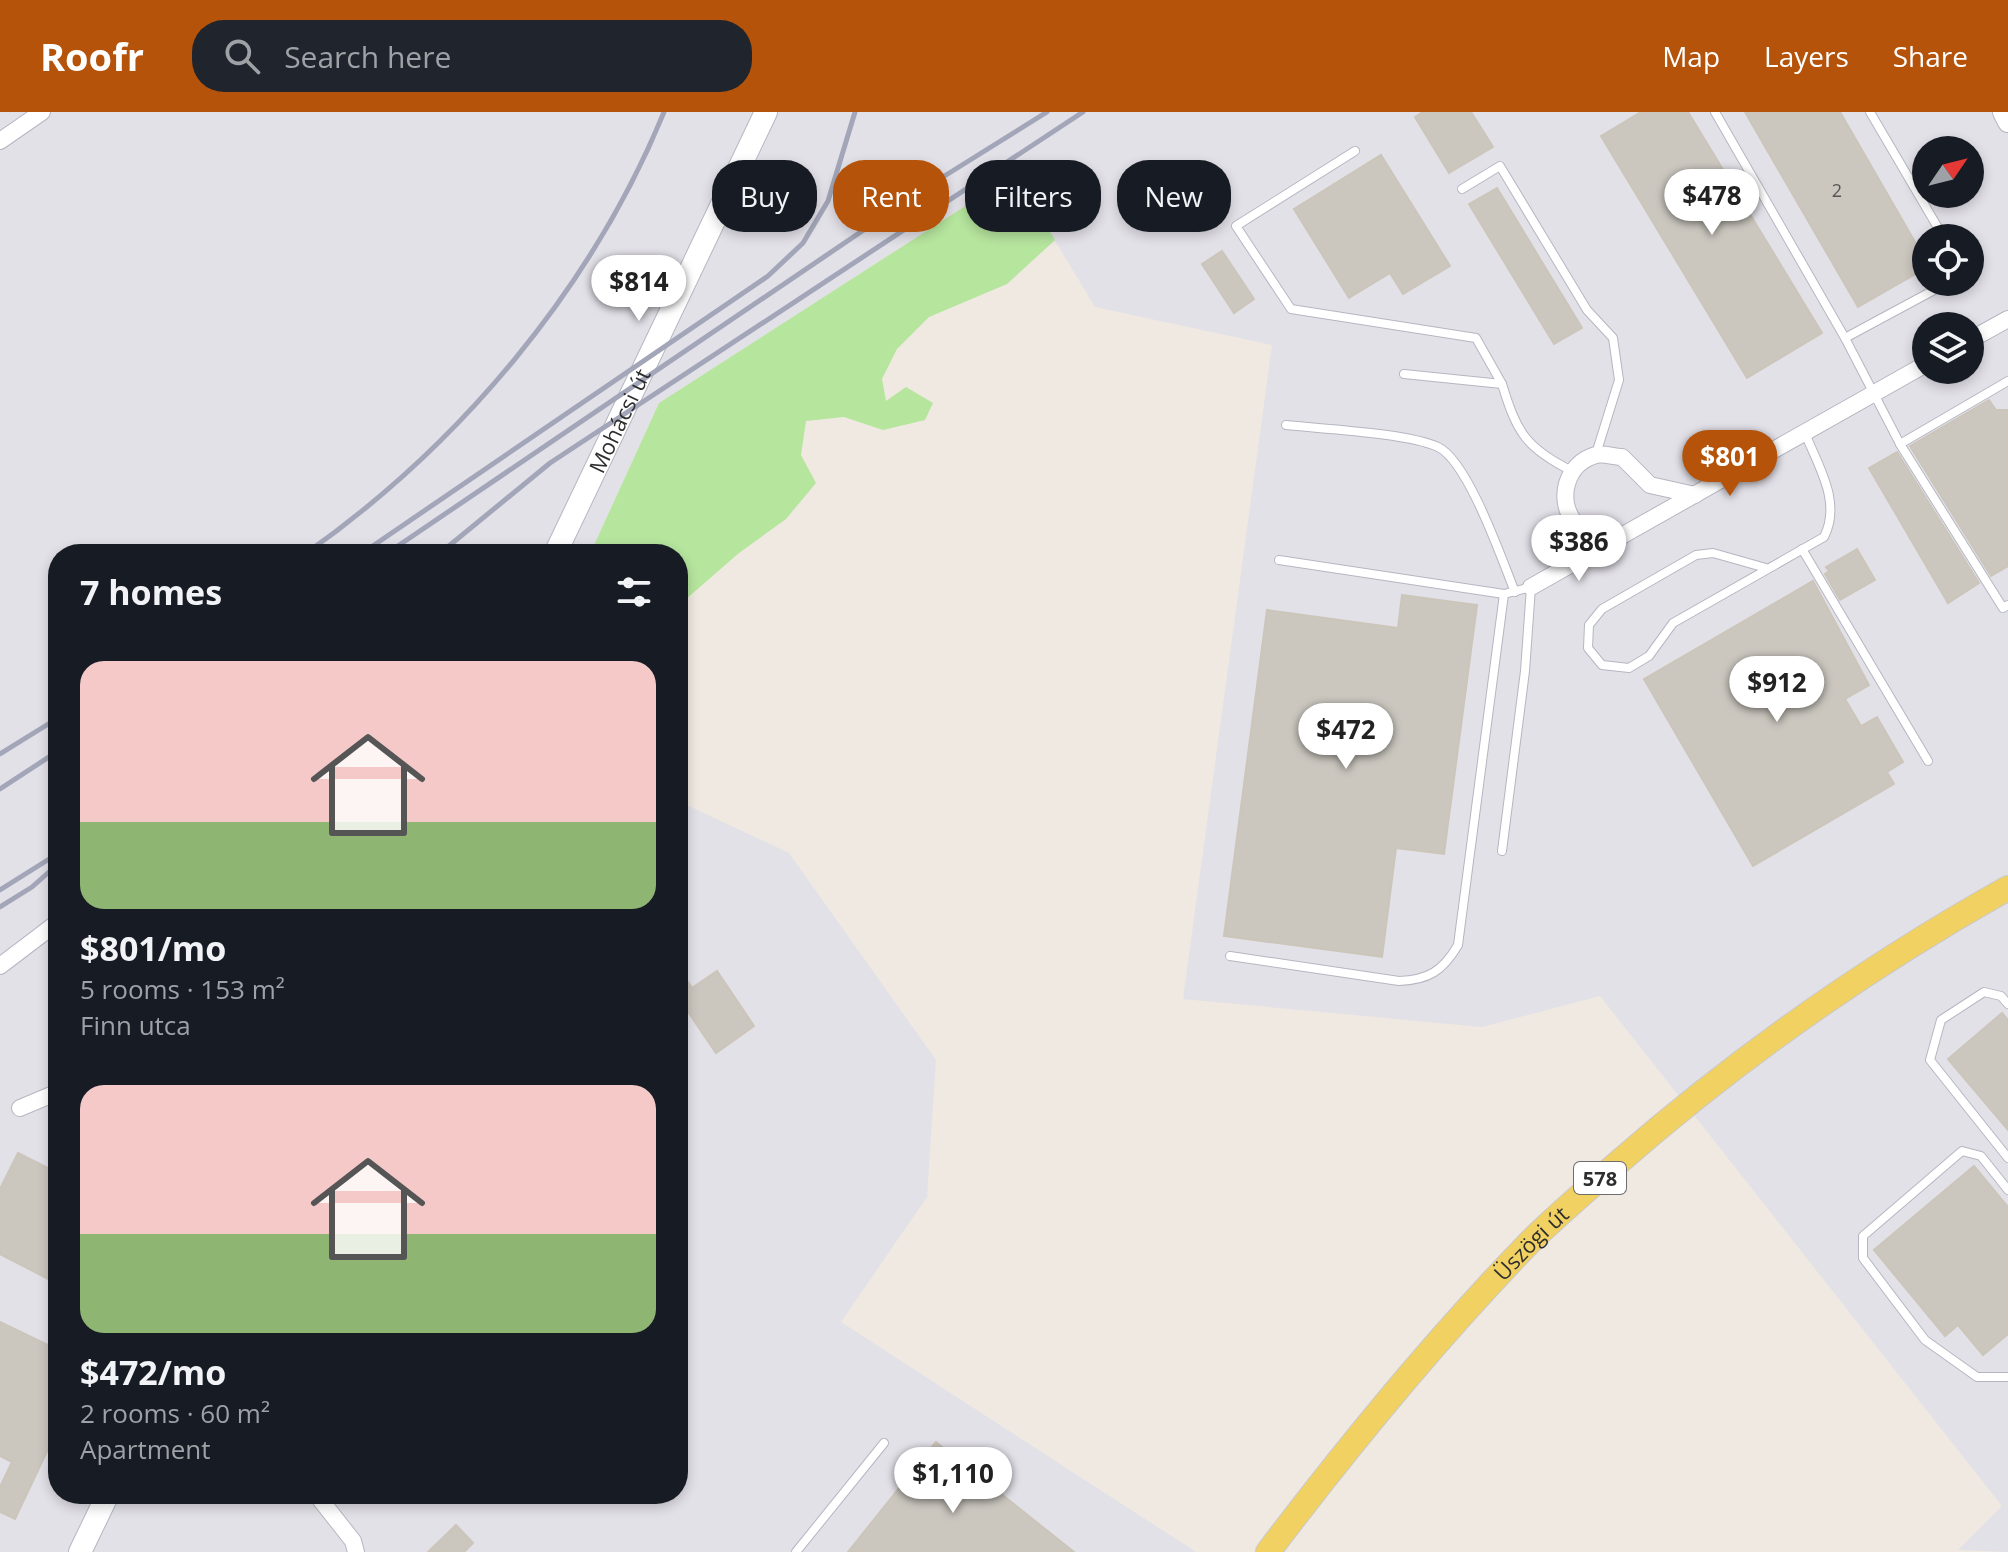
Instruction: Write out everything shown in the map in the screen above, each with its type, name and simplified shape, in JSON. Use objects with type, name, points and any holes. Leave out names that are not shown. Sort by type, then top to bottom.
[{"type":"main road","name":"Mohácsi út","points":[[560,544],[766,112]]},
{"type":"main road","name":"Üszögi út","points":[[1268,1552],[1425,1356],[1530,1241],[1666,1121],[1810,1011],[2008,888]]},
{"type":"main road","points":[[80,1552],[103,1504]]},
{"type":"street","points":[[0,140],[42,112]]},
{"type":"street","points":[[2003,112],[2008,122]]},
{"type":"street","points":[[1984,332],[2008,319]]},
{"type":"street","points":[[1523,590],[1912,372]]},
{"type":"street","points":[[1607,545],[1575,523],[1566,507],[1566,485],[1572,471],[1596,455],[1622,457],[1650,485],[1695,495]]},
{"type":"street","points":[[0,966],[48,930]]},
{"type":"street","points":[[20,1108],[48,1096]]},
{"type":"street","points":[[324,1504],[353,1541],[356,1552]]},
{"type":"lane","points":[[1715,112],[1845,338],[1900,444],[2003,608],[2008,605]]},
{"type":"lane","points":[[1870,112],[1936,224]]},
{"type":"lane","points":[[1355,151],[1236,226],[1291,309],[1476,338],[1502,384],[1513,420],[1538,454],[1572,471]]},
{"type":"lane","points":[[1462,189],[1500,166],[1587,310],[1613,338],[1619,380],[1596,455]]},
{"type":"lane","points":[[1845,338],[1923,296]]},
{"type":"lane","points":[[1404,374],[1502,384]]},
{"type":"lane","points":[[1900,444],[2008,381]]},
{"type":"lane","points":[[1286,425],[1385,437],[1439,448],[1457,467],[1523,590],[1525,671],[1502,851]]},
{"type":"lane","points":[[1766,568],[1713,553],[1696,555],[1602,609],[1589,625],[1588,648],[1602,665],[1629,668],[1649,656],[1673,623],[1824,537],[1832,522],[1830,495],[1804,432]]},
{"type":"lane","points":[[1802,549],[1928,761]]},
{"type":"lane","points":[[1279,560],[1504,594],[1523,590]]},
{"type":"lane","points":[[1230,956],[1399,981],[1422,980],[1449,960],[1458,945],[1504,594]]},
{"type":"lane","points":[[2008,1004],[2001,996],[1984,992],[1941,1020],[1930,1060],[2008,1158]]},
{"type":"lane","points":[[2008,1190],[1981,1156],[1962,1151],[1863,1236],[1863,1258],[1925,1340],[1977,1377],[2008,1377]]},
{"type":"lane","points":[[796,1552],[884,1443]]},
{"type":"shaded area","points":[[0,112],[2008,112],[2008,1552],[1958,1550],[2002,1506],[1600,996],[1482,1027],[1183,999],[1272,345],[1095,307],[1050,232],[1101,232],[1101,160],[965,160],[965,206],[949,216],[949,160],[833,160],[833,232],[925,232],[659,403],[595,544],[48,544],[48,1504],[688,1504],[688,806],[789,853],[936,1060],[927,1197],[841,1322],[1196,1552],[0,1552]]},
{"type":"green space","points":[[965,206],[965,232],[1050,232],[1055,240],[1007,284],[929,317],[897,349],[882,379],[886,401],[906,387],[933,403],[925,420],[883,430],[844,417],[806,421],[801,455],[816,483],[786,519],[739,553],[688,597],[688,544],[595,544],[659,403],[925,232],[949,232],[949,216]]},
{"type":"building","points":[[1423,112],[1471,112],[1493,147],[1449,173],[1415,117]]},
{"type":"building","points":[[1641,112],[1688,112],[1822,333],[1747,378],[1601,136]]},
{"type":"building","points":[[1745,112],[1840,112],[1912,237],[1912,276],[1858,307]]},
{"type":"building","points":[[1381,155],[1450,266],[1403,294],[1390,273],[1349,298],[1294,209]]},
{"type":"building","points":[[1497,188],[1582,328],[1554,344],[1469,204]]},
{"type":"building","points":[[1222,251],[1254,299],[1234,313],[1202,264]]},
{"type":"building","points":[[1989,400],[1996,410],[2008,410],[2008,566],[1991,576],[1910,446]]},
{"type":"building","points":[[1897,452],[1979,583],[1948,603],[1869,468]]},
{"type":"building","points":[[1857,549],[1875,580],[1840,600],[1825,574],[1829,571],[1826,567]]},
{"type":"building","points":[[1813,581],[1869,685],[1845,699],[1861,726],[1877,717],[1903,762],[1887,772],[1894,784],[1753,866],[1644,679]]},
{"type":"building","points":[[1402,595],[1477,605],[1444,854],[1396,848],[1382,957],[1224,936],[1267,610],[1398,628]]},
{"type":"building","points":[[717,971],[754,1026],[716,1053],[688,1012],[688,982],[692,988]]},
{"type":"building","points":[[2002,1013],[2008,1020],[2008,1130],[1948,1059]]},
{"type":"building","points":[[18,1153],[48,1168],[48,1279],[0,1254],[0,1189]]},
{"type":"building","points":[[1974,1166],[2008,1207],[2008,1334],[1983,1355],[1958,1325],[1945,1336],[1874,1250]]},
{"type":"building","points":[[0,1322],[48,1345],[48,1449],[15,1519],[0,1512],[0,1487],[12,1462],[0,1456]]},
{"type":"building","points":[[936,1442],[1074,1552],[848,1552]]},
{"type":"building","points":[[456,1525],[473,1543],[464,1552],[428,1552]]},
{"type":"railway","points":[[318,544],[416,464],[468,413],[516,358],[560,300],[599,240],[634,177],[664,112]]},
{"type":"railway","points":[[376,544],[768,276],[803,243],[828,201],[855,112]]},
{"type":"railway","points":[[401,544],[930,185],[1047,112]]},
{"type":"railway","points":[[451,544],[550,463],[1083,112]]},
{"type":"railway","points":[[0,754],[48,724]]},
{"type":"railway","points":[[0,789],[48,758]]},
{"type":"railway","points":[[0,890],[48,860]]},
{"type":"railway","points":[[0,907],[48,873]]}]
